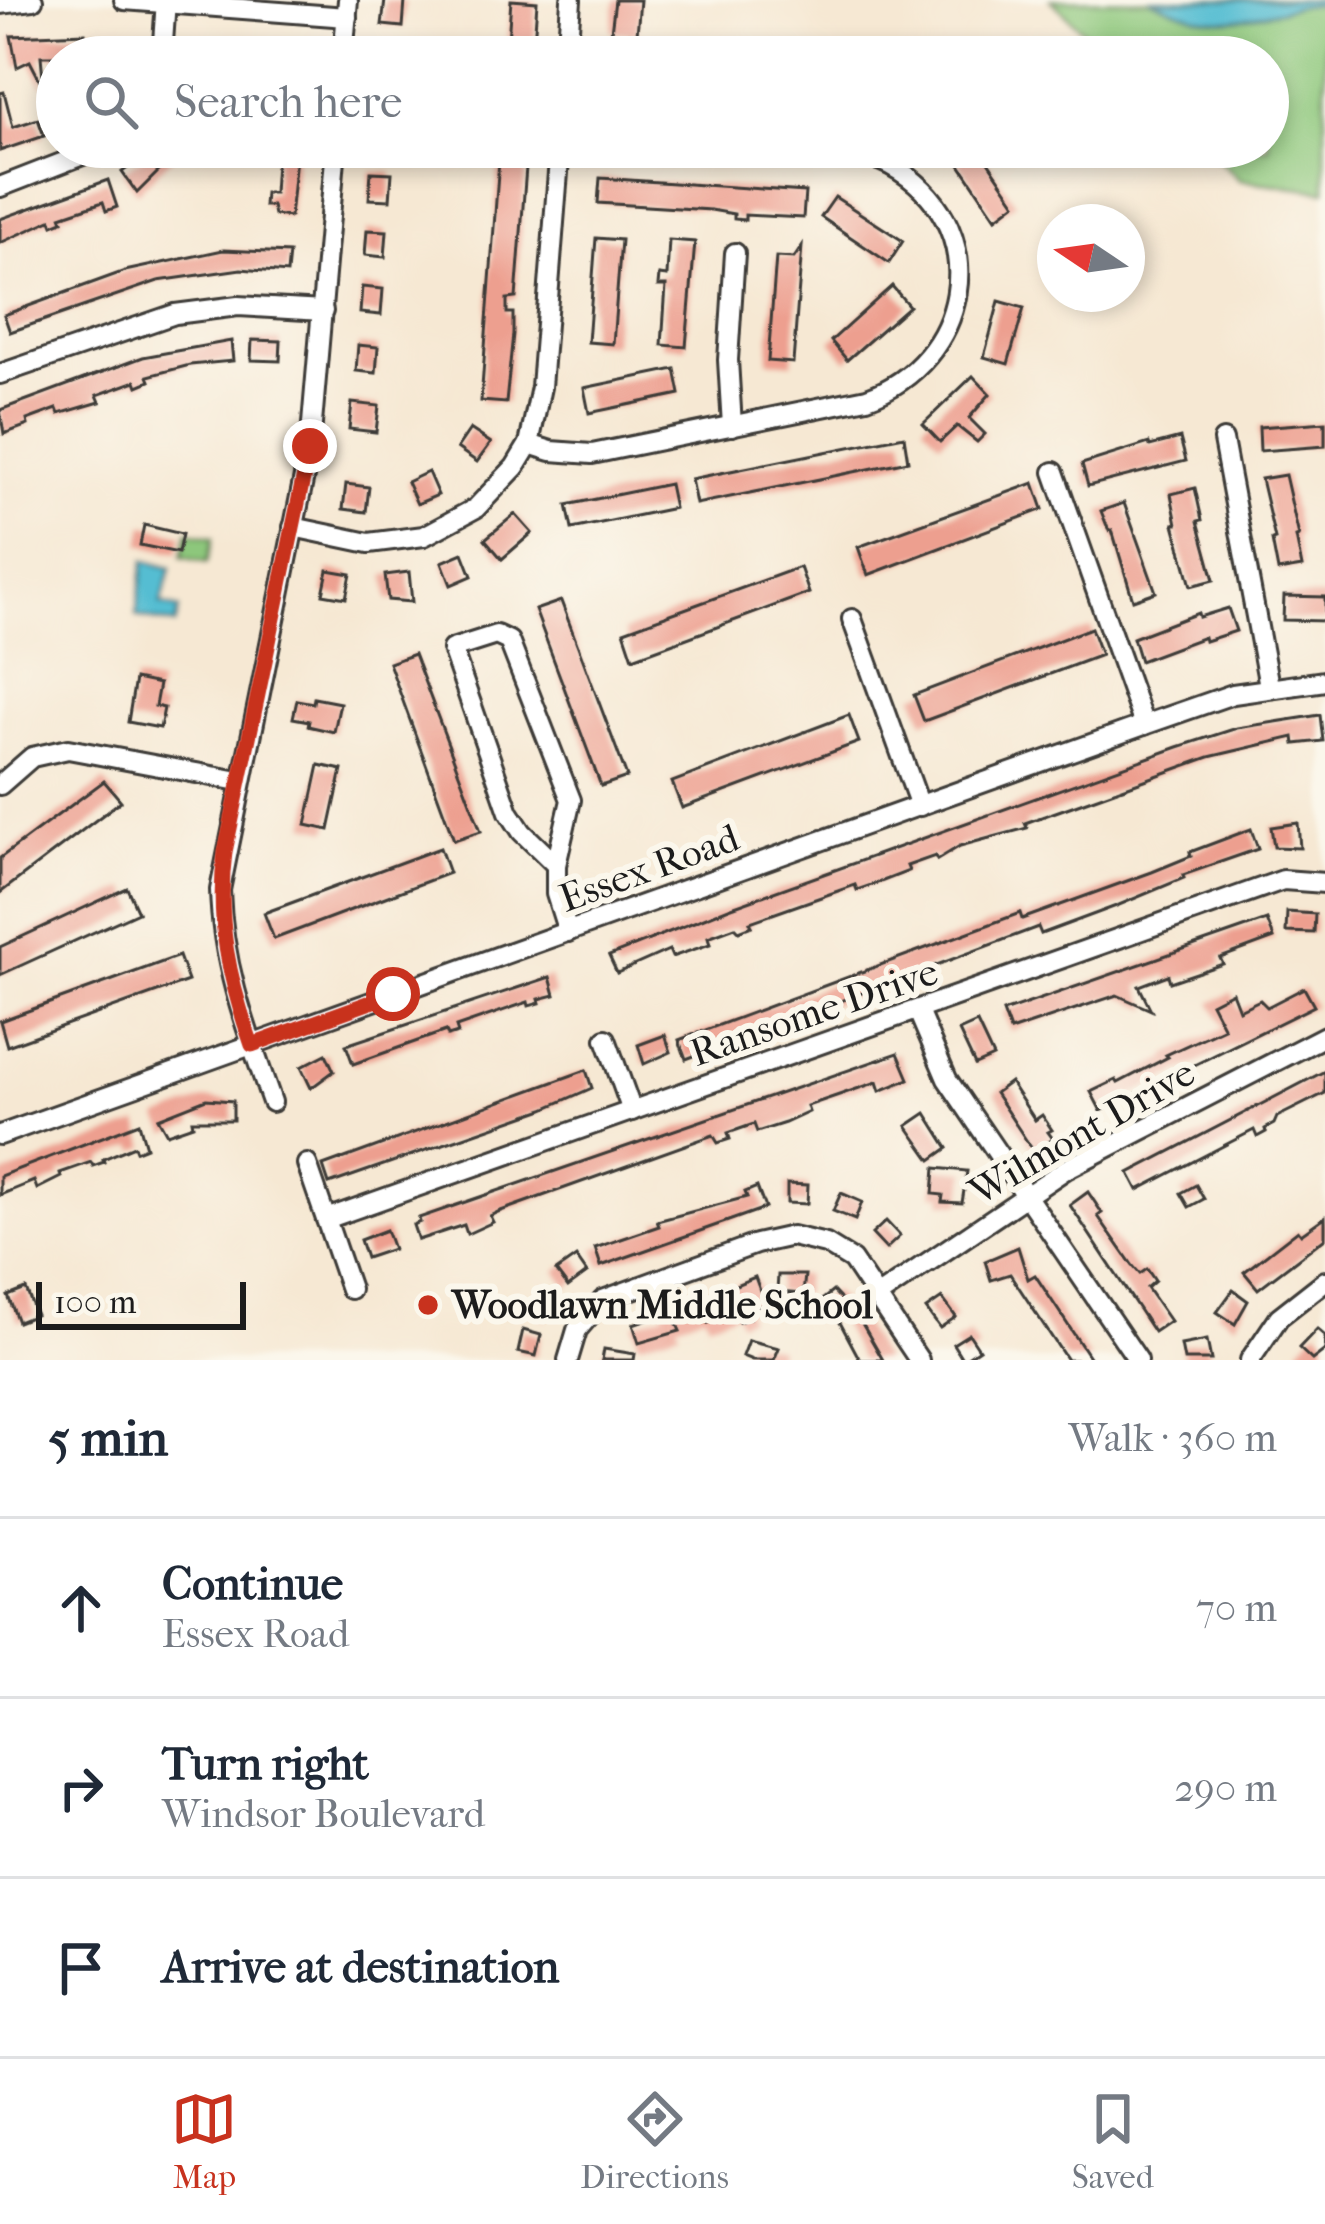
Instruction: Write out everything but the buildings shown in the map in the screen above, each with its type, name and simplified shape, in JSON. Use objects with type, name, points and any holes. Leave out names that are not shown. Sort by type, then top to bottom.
[{"type":"street","points":[[0,4],[33,0]]},
{"type":"street","points":[[124,0],[347,8]]},
{"type":"street","points":[[568,36],[571,0]]},
{"type":"street","points":[[163,36],[165,1]]},
{"type":"street","points":[[0,187],[49,168]]},
{"type":"street","points":[[272,1102],[233,991],[221,921],[225,852],[310,446],[334,168]]},
{"type":"street","points":[[293,527],[369,543],[424,536],[476,508],[497,489],[529,444],[541,388],[558,168]]},
{"type":"street","points":[[529,444],[592,454],[886,391],[905,381],[935,350],[955,306],[956,255],[949,229],[922,188],[891,168]]},
{"type":"street","points":[[732,426],[728,360],[735,253]]},
{"type":"street","points":[[0,374],[175,314],[238,306],[323,311]]},
{"type":"street","points":[[1223,440],[1269,686]]},
{"type":"street","points":[[1054,472],[1144,724]]},
{"type":"street","points":[[852,619],[920,806]]},
{"type":"street","points":[[556,865],[509,812],[452,650],[496,635],[508,641],[571,800],[556,865],[556,894],[568,932]]},
{"type":"street","name":"Essex Road","points":[[0,1135],[1144,724],[1269,686],[1325,681]]},
{"type":"street","points":[[0,785],[32,757],[68,748],[239,781]]},
{"type":"street","name":"Ransome Drive","points":[[326,1219],[1283,880],[1325,883]]},
{"type":"street","points":[[918,1011],[947,1079],[1138,1360]]},
{"type":"street","name":"Wilmont Drive","points":[[878,1296],[1097,1152],[1325,1036]]},
{"type":"street","points":[[606,1039],[632,1111]]},
{"type":"street","points":[[308,1164],[350,1289]]},
{"type":"street","points":[[568,1360],[577,1330],[603,1300],[791,1236],[826,1244],[852,1260],[919,1360]]},
{"type":"street","points":[[1250,1360],[1279,1317],[1325,1281]]},
{"type":"green space","points":[[1051,0],[1325,0],[1325,191],[1240,180],[1228,168],[1289,168],[1289,36],[1089,36]]},
{"type":"green space","points":[[188,532],[213,538],[207,563],[182,557]]},
{"type":"water","points":[[1150,0],[1325,0],[1325,6],[1214,20]]},
{"type":"water","points":[[144,561],[171,568],[161,604],[179,609],[175,625],[136,616]]},
{"type":"place","name":"Woodlawn Middle School","points":[[428,1305]]},
{"type":"route","points":[[310,446],[225,852],[220,890],[226,958],[252,1045],[393,994]]}]
